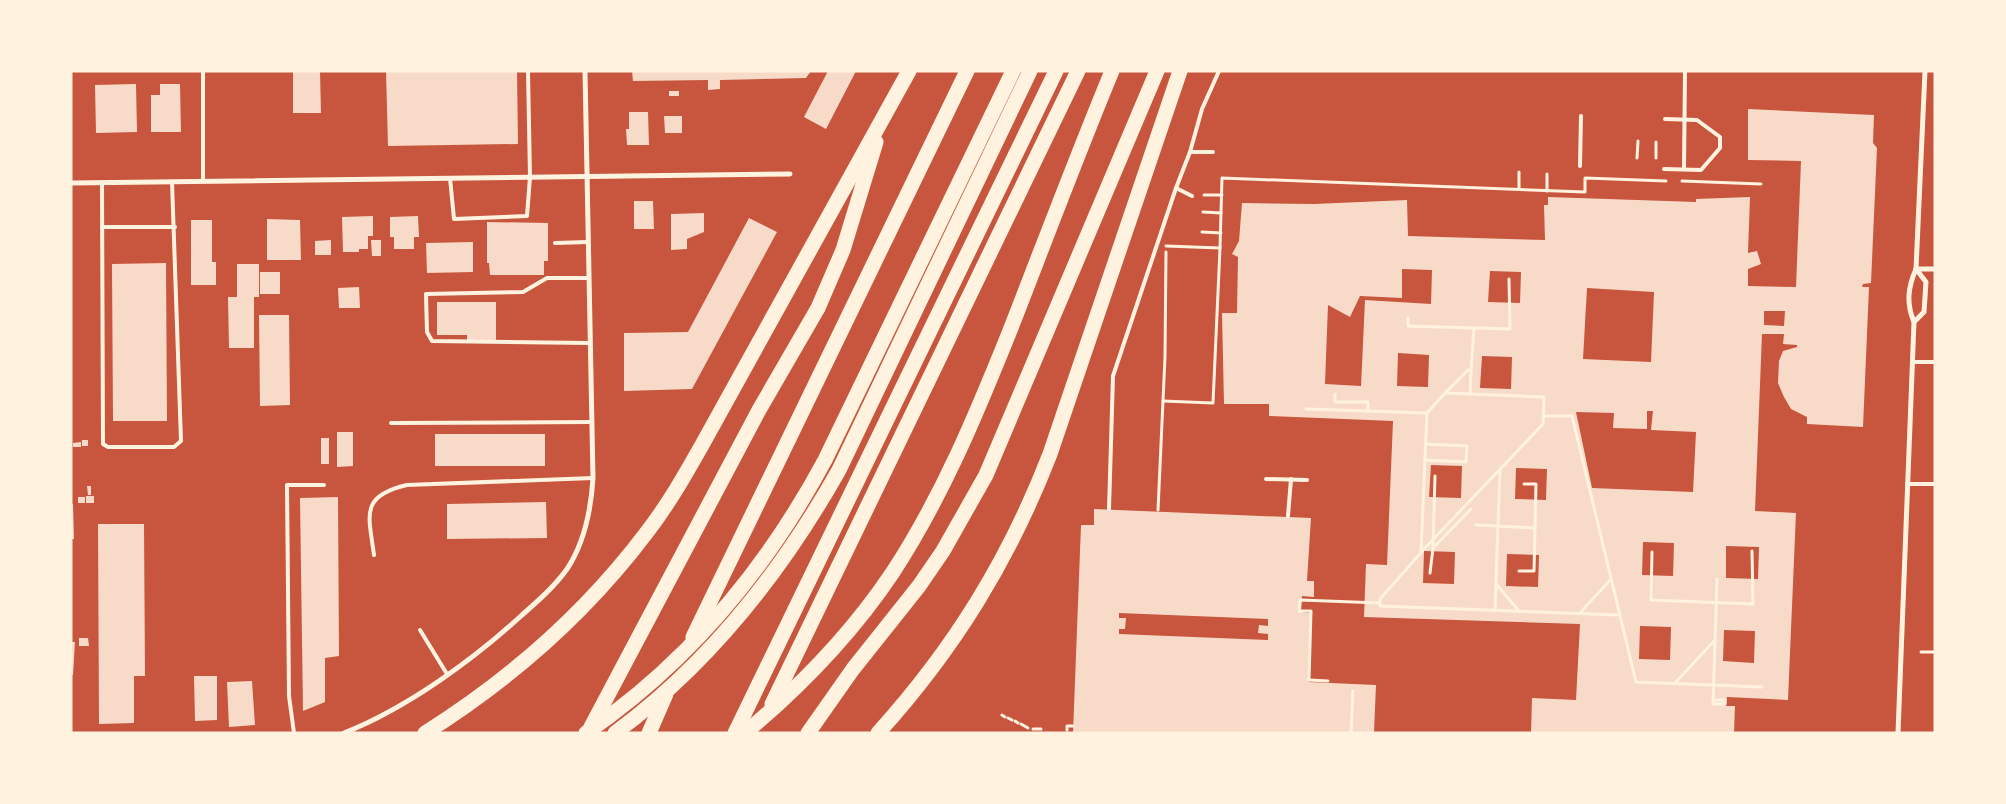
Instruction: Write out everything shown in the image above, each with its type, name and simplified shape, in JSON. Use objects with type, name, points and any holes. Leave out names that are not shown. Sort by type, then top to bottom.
[{"type":"highway","points":[[587,733],[759,410],[803,335],[831,279],[843,250],[864,186],[897,71]]},
{"type":"highway","points":[[425,733],[492,688],[542,647],[586,604],[648,532],[702,445],[909,71]]},
{"type":"highway","points":[[649,733],[704,613],[967,71]]},
{"type":"highway","points":[[587,733],[624,705],[679,657],[733,598],[759,566],[804,498],[845,420],[1013,71]]},
{"type":"highway","points":[[615,733],[663,694],[718,640],[772,576],[818,507],[860,426],[1030,71]]},
{"type":"highway","points":[[735,733],[1056,71]]},
{"type":"highway","points":[[758,733],[1078,71]]},
{"type":"highway","points":[[745,733],[798,684],[849,630],[873,600],[910,545],[949,473],[975,415],[1112,71]]},
{"type":"highway","points":[[808,733],[848,676],[919,586],[943,551],[986,475],[1157,71]]},
{"type":"highway","points":[[878,733],[945,652],[974,610],[996,572],[1034,496],[1180,71]]},
{"type":"street","points":[[344,733],[399,705],[447,674],[509,627],[553,586],[567,568],[585,532],[593,476],[585,71]]},
{"type":"street","points":[[1898,733],[1914,322],[1909,309],[1909,291],[1910,282],[1916,269],[1925,71]]},
{"type":"street","points":[[71,183],[790,174]]},
{"type":"street","points":[[1916,269],[1935,269]]},
{"type":"street","points":[[1914,322],[1924,312],[1926,282],[1916,269]]},
{"type":"lane","points":[[203,181],[204,71]]},
{"type":"lane","points":[[450,178],[454,219],[526,216],[530,177],[528,71]]},
{"type":"lane","points":[[1109,509],[1113,376],[1176,188],[1190,152],[1202,109],[1219,71]]},
{"type":"lane","points":[[1684,169],[1685,71]]},
{"type":"lane","points":[[1580,166],[1581,116]]},
{"type":"lane","points":[[1664,169],[1701,170],[1720,148],[1720,137],[1697,120],[1665,119]]},
{"type":"lane","points":[[1190,152],[1213,152]]},
{"type":"lane","points":[[102,183],[103,444],[108,447],[174,447],[181,441],[172,182]]},
{"type":"lane","points":[[1176,188],[1192,196]]},
{"type":"lane","points":[[102,227],[174,227]]},
{"type":"lane","points":[[555,243],[588,242]]},
{"type":"lane","points":[[589,278],[546,278],[523,292],[426,294],[427,332],[432,341],[590,343]]},
{"type":"lane","points":[[1913,362],[1935,362]]},
{"type":"lane","points":[[391,423],[592,422]]},
{"type":"lane","points":[[374,555],[369,517],[371,504],[379,496],[392,489],[407,486],[593,476]]},
{"type":"lane","points":[[1266,479],[1307,480]]},
{"type":"lane","points":[[1288,516],[1291,479]]},
{"type":"lane","points":[[1907,484],[1935,484]]},
{"type":"lane","points":[[294,733],[290,696],[287,485],[324,485]]},
{"type":"lane","points":[[420,630],[447,674]]},
{"type":"path","points":[[1638,142],[1638,158]]},
{"type":"path","points":[[1656,142],[1656,158]]},
{"type":"path","points":[[1519,172],[1519,189]]},
{"type":"path","points":[[1547,191],[1548,174]]},
{"type":"path","points":[[1162,401],[1213,403],[1222,178],[1585,192],[1585,178],[1761,184]]},
{"type":"path","points":[[1204,195],[1222,195]]},
{"type":"path","points":[[1203,212],[1221,213]]},
{"type":"path","points":[[1202,232],[1221,233]]},
{"type":"path","points":[[1158,510],[1166,246],[1220,248]]},
{"type":"path","points":[[1408,318],[1408,326],[1510,329],[1509,279]]},
{"type":"path","points":[[1470,394],[1474,328]]},
{"type":"path","points":[[1421,552],[1427,413],[1468,370],[1471,370]]},
{"type":"path","points":[[1380,603],[1380,599],[1421,552],[1466,507],[1543,424],[1544,397],[1445,393]]},
{"type":"path","points":[[1335,394],[1335,402],[1368,402],[1368,411]]},
{"type":"path","points":[[1306,409],[1427,413]]},
{"type":"path","points":[[1543,416],[1572,416],[1636,682],[1762,687]]},
{"type":"path","points":[[1425,444],[1467,446],[1466,462],[1425,460]]},
{"type":"path","points":[[1495,610],[1500,470]]},
{"type":"path","points":[[1430,573],[1433,548],[1435,476]]},
{"type":"path","points":[[1519,571],[1534,571],[1536,484],[1524,484]]},
{"type":"path","points":[[1433,548],[1471,509]]},
{"type":"path","points":[[1476,525],[1535,528]]},
{"type":"path","points":[[1652,552],[1651,600],[1752,604],[1752,551]]},
{"type":"path","points":[[1580,613],[1611,579]]},
{"type":"path","points":[[1716,700],[1725,700],[1725,704],[1713,704],[1717,579]]},
{"type":"path","points":[[1496,583],[1519,611]]},
{"type":"path","points":[[1328,680],[1308,680],[1311,611],[1299,611],[1301,600],[1380,603],[1380,606],[1620,614]]},
{"type":"path","points":[[1674,684],[1715,640]]},
{"type":"path","points":[[1921,652],[1935,652]]},
{"type":"path","points":[[1352,733],[1353,691]]},
{"type":"path","points":[[1011,720],[1028,728]]},
{"type":"path","points":[[1066,730],[1067,726],[1073,726]]},
{"type":"path","points":[[1033,729],[1041,729]]},
{"type":"building","points":[[293,71],[320,71],[321,113],[293,113]]},
{"type":"building","points":[[386,71],[517,71],[518,144],[388,146]]},
{"type":"building","points":[[632,71],[811,71],[806,78],[720,80],[720,89],[708,90],[708,80],[633,81]]},
{"type":"building","points":[[828,71],[856,71],[826,129],[804,117]]},
{"type":"building","points":[[136,84],[137,132],[96,133],[95,85]]},
{"type":"building","points":[[160,84],[180,84],[181,132],[151,132],[151,95],[160,95]]},
{"type":"building","points":[[669,91],[679,91],[679,96],[669,96]]},
{"type":"building","points":[[1748,109],[1874,115],[1873,143],[1877,148],[1871,283],[1863,284],[1862,287],[1869,287],[1863,427],[1807,424],[1807,417],[1791,409],[1778,383],[1779,361],[1783,351],[1797,347],[1797,345],[1783,344],[1784,334],[1762,334],[1755,511],[1796,513],[1788,700],[1727,697],[1726,706],[1735,706],[1734,733],[1531,733],[1532,698],[1576,700],[1580,624],[1364,617],[1366,564],[1387,565],[1393,421],[1269,416],[1269,404],[1224,404],[1222,313],[1237,313],[1238,257],[1232,254],[1239,241],[1242,203],[1314,204],[1407,200],[1408,236],[1545,240],[1544,205],[1548,205],[1548,197],[1696,202],[1696,199],[1750,197],[1748,253],[1757,251],[1761,264],[1748,269],[1748,286],[1796,287],[1801,161],[1748,160]],"holes":[[[1402,269],[1432,270],[1431,304],[1365,300],[1361,386],[1325,384],[1328,305],[1350,317],[1360,296],[1402,298]],[[1490,271],[1521,272],[1520,303],[1488,302]],[[1587,288],[1654,292],[1651,362],[1583,359]],[[1764,311],[1785,311],[1784,326],[1764,325]],[[1398,353],[1429,355],[1428,387],[1397,386]],[[1482,356],[1512,357],[1511,389],[1480,388]],[[1647,411],[1653,411],[1651,430],[1696,432],[1693,492],[1592,488],[1576,412],[1614,413],[1613,428],[1647,429]],[[1431,465],[1462,466],[1461,498],[1429,497]],[[1516,468],[1547,469],[1546,500],[1515,499]],[[1643,542],[1674,543],[1673,576],[1642,575]],[[1726,546],[1759,547],[1758,579],[1726,578]],[[1424,551],[1455,552],[1454,584],[1423,583]],[[1507,554],[1539,555],[1538,587],[1506,586]],[[1640,626],[1671,627],[1670,660],[1639,659]],[[1724,630],[1755,631],[1754,663],[1723,661]]]},
{"type":"building","points":[[629,112],[648,112],[649,145],[627,145],[626,129],[629,129]]},
{"type":"building","points":[[664,116],[682,116],[682,133],[665,133]]},
{"type":"building","points":[[634,201],[653,201],[654,229],[634,229]]},
{"type":"building","points":[[704,213],[704,232],[687,239],[687,249],[671,250],[671,214]]},
{"type":"building","points":[[373,216],[373,236],[368,236],[368,249],[359,249],[359,252],[343,252],[342,217]]},
{"type":"building","points":[[418,216],[419,237],[414,237],[414,249],[394,249],[394,237],[390,237],[390,217]]},
{"type":"building","points":[[749,218],[777,232],[692,389],[624,391],[624,333],[688,332]]},
{"type":"building","points":[[267,219],[300,220],[301,260],[267,260]]},
{"type":"building","points":[[191,220],[212,220],[212,262],[216,262],[216,285],[191,285]]},
{"type":"building","points":[[487,222],[548,223],[548,261],[544,261],[544,275],[490,275],[489,263],[487,263]]},
{"type":"building","points":[[331,240],[331,255],[315,255],[315,241]]},
{"type":"building","points":[[371,240],[381,240],[381,256],[372,256]]},
{"type":"building","points":[[473,242],[473,272],[427,273],[426,243]]},
{"type":"building","points":[[166,263],[167,421],[113,421],[112,264]]},
{"type":"building","points":[[237,264],[259,264],[259,297],[254,297],[254,348],[229,348],[228,297],[237,297]]},
{"type":"building","points":[[260,272],[280,272],[280,294],[260,294]]},
{"type":"building","points":[[359,287],[360,308],[339,308],[338,288]]},
{"type":"building","points":[[437,302],[496,302],[496,341],[467,341],[467,335],[437,335]]},
{"type":"building","points":[[259,315],[289,315],[290,405],[260,406]]},
{"type":"building","points":[[337,432],[353,432],[353,466],[337,467]]},
{"type":"building","points":[[435,434],[545,434],[545,466],[435,466]]},
{"type":"building","points":[[321,438],[329,438],[329,464],[321,464]]},
{"type":"building","points":[[82,440],[88,440],[88,446],[82,446]]},
{"type":"building","points":[[81,442],[81,447],[73,447],[73,443]]},
{"type":"building","points":[[87,486],[91,486],[91,495],[88,495]]},
{"type":"building","points":[[86,496],[94,496],[94,503],[86,503]]},
{"type":"building","points":[[78,497],[85,497],[85,503],[78,503]]},
{"type":"building","points":[[338,497],[339,656],[325,658],[325,702],[303,711],[300,498]]},
{"type":"building","points":[[546,502],[547,538],[447,539],[447,504]]},
{"type":"building","points":[[71,504],[73,504],[74,539],[71,539]]},
{"type":"building","points":[[1094,509],[1311,518],[1307,581],[1314,581],[1314,597],[1302,596],[1301,612],[1310,613],[1308,682],[1376,685],[1374,733],[1073,733],[1081,525],[1094,525]],"holes":[[[1119,613],[1268,619],[1268,626],[1259,625],[1258,633],[1268,634],[1268,640],[1119,634],[1119,629],[1125,629],[1126,618],[1119,618]]]},
{"type":"building","points":[[98,524],[144,524],[145,676],[134,676],[134,723],[99,724]]},
{"type":"building","points":[[79,638],[88,638],[89,646],[79,646]]},
{"type":"building","points":[[71,642],[75,642],[73,675],[71,675]]},
{"type":"building","points":[[194,676],[217,676],[217,720],[195,721]]},
{"type":"building","points":[[252,681],[255,725],[229,727],[227,682]]}]
